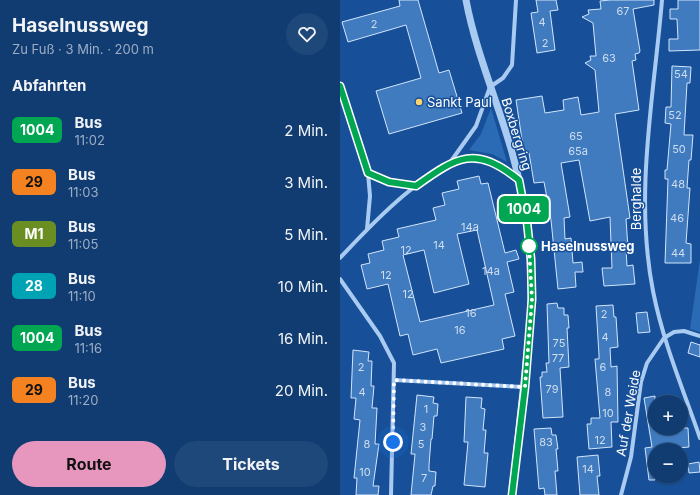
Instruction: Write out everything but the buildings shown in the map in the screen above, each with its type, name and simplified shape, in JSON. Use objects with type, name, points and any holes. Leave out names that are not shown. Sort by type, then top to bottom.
[{"type":"street","points":[[466,0],[490,87],[503,78],[512,65],[516,0]]},
{"type":"street","name":"Berghalde","points":[[662,0],[646,171],[645,209],[651,279],[664,338],[700,438]]},
{"type":"street","points":[[340,86],[368,173],[370,196],[367,229]]},
{"type":"street","name":"Boxbergring","points":[[449,164],[476,126],[490,87]]},
{"type":"street","name":"Boxbergring","points":[[490,87],[508,139],[519,180],[527,222],[531,259],[532,299],[525,387],[512,495]]},
{"type":"street","name":"Boxbergring","points":[[340,258],[367,229],[416,186],[449,164],[464,160],[486,160],[496,163],[519,180]]},
{"type":"street","points":[[368,173],[389,182],[416,186]]},
{"type":"street","points":[[340,278],[380,336],[394,363],[391,495]]},
{"type":"street","points":[[664,338],[680,331],[700,336]]},
{"type":"street","name":"Auf der Weide","points":[[620,495],[631,457],[641,382],[647,363],[664,338]]},
{"type":"street","points":[[394,380],[525,387]]},
{"type":"shaded area","points":[[491,108],[507,162],[492,154],[469,150],[481,134]]},
{"type":"shaded area","points":[[700,260],[700,332],[690,329]]},
{"type":"bus line","name":"1004","points":[[340,86],[368,173],[382,180],[396,184],[416,186],[449,164],[474,159],[496,163],[519,180],[527,222],[531,259],[532,299],[525,387],[512,495]]},
{"type":"place","name":"Sankt Paul","points":[[419,102]]},
{"type":"place","name":"Haselnussweg","points":[[529,246]]},
{"type":"route","points":[[393,442],[394,380],[525,387],[532,299],[531,259],[529,246]]}]
